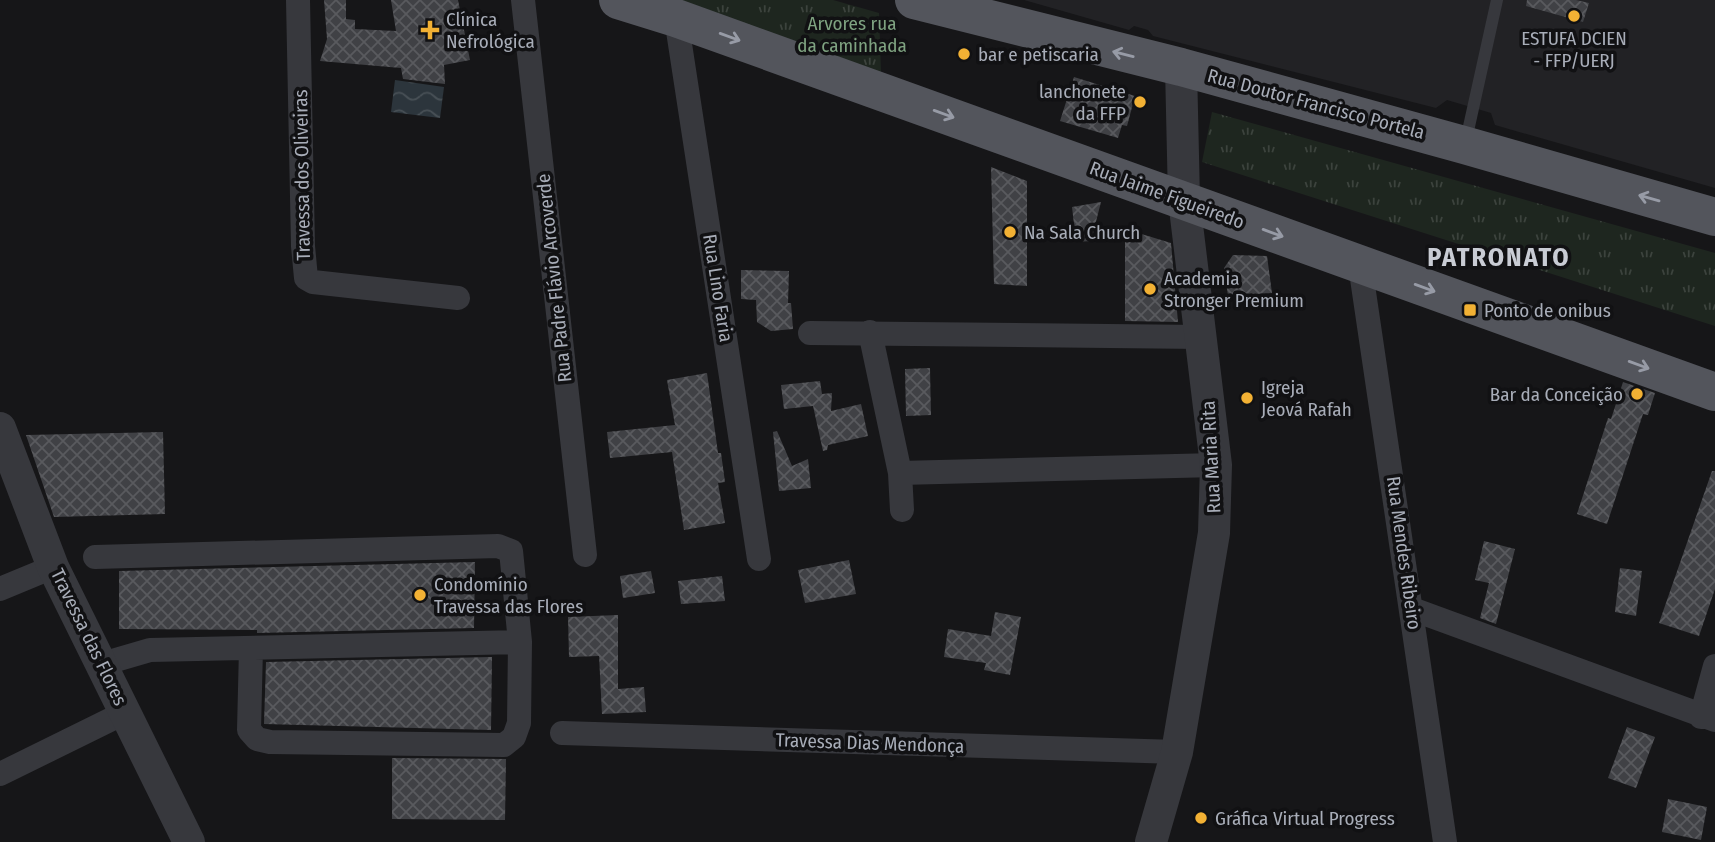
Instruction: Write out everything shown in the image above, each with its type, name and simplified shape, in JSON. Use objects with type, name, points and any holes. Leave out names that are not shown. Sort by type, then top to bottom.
[{"type":"main road","name":"Rua Jaime Figueiredo","points":[[618,0],[676,18],[1715,392]]},
{"type":"main road","name":"Rua Doutor Francisco Portela","points":[[914,0],[1009,18],[1715,218]]},
{"type":"street","name":"Travessa dos Oliveiras","points":[[298,0],[303,260],[306,278],[313,282],[458,298]]},
{"type":"street","name":"Rua Padre Flávio Arcoverde","points":[[523,0],[585,555]]},
{"type":"street","name":"Rua Lino Faria","points":[[676,18],[760,559]]},
{"type":"street","name":"Rua Maria Rita","points":[[1151,842],[1177,752],[1214,533],[1216,465],[1184,200],[1181,67]]},
{"type":"street","name":"Rua Mendes Ribeiro","points":[[1360,265],[1445,842]]},
{"type":"street","points":[[870,332],[900,473],[902,510]]},
{"type":"street","points":[[810,333],[1202,337]]},
{"type":"street","name":"Travessa das Flores","points":[[0,428],[53,567],[189,842]]},
{"type":"street","points":[[900,473],[1216,465]]},
{"type":"street","points":[[95,556],[498,546],[511,551],[520,642],[519,723],[514,737],[504,745],[270,742],[257,739],[249,730],[251,649]]},
{"type":"street","points":[[0,589],[53,567]]},
{"type":"street","points":[[1412,609],[1708,719],[1715,666]]},
{"type":"street","points":[[102,664],[150,650],[520,642]]},
{"type":"street","points":[[0,774],[126,712]]},
{"type":"street","name":"Travessa Dias Mendonça","points":[[562,733],[1177,752]]},
{"type":"lane","points":[[1464,145],[1497,0]]},
{"type":"shaded area","points":[[1024,0],[1715,0],[1715,188],[1495,125],[1491,113],[1447,100],[1436,108],[1153,36],[1148,30],[1134,26],[1129,30]]},
{"type":"green space","name":"Arvores rua da caminhada","points":[[628,0],[833,0],[879,13],[881,73]]},
{"type":"green space","points":[[1212,112],[1715,253],[1715,326],[1202,162]]},
{"type":"water","points":[[395,80],[444,87],[440,118],[391,112]]},
{"type":"building","name":"Clínica Nefrológica","points":[[324,0],[346,0],[346,19],[355,20],[355,29],[396,31],[391,0],[458,0],[470,60],[444,65],[445,84],[403,79],[401,68],[320,61],[327,39]]},
{"type":"building","name":"ESTUFA DCIEN - FFP/UERJ","points":[[1527,0],[1576,0],[1589,3],[1583,22],[1526,6]]},
{"type":"building","points":[[1074,77],[1135,96],[1127,126],[1122,125],[1118,138],[1060,121]]},
{"type":"building","name":"Na Sala Church","points":[[991,167],[1027,181],[1027,286],[994,284]]},
{"type":"building","points":[[1101,202],[1091,241],[1076,242],[1072,207]]},
{"type":"building","name":"Academia Stronger Premium","points":[[1125,229],[1171,243],[1178,322],[1125,321]]},
{"type":"building","points":[[1233,255],[1267,256],[1272,293],[1228,296],[1224,268]]},
{"type":"building","points":[[741,270],[789,271],[788,303],[791,303],[793,329],[771,331],[757,322],[756,300],[741,299]]},
{"type":"building","points":[[930,368],[931,415],[906,416],[905,369]]},
{"type":"building","points":[[707,373],[718,453],[721,453],[725,482],[718,483],[725,523],[684,530],[672,452],[610,458],[607,432],[675,425],[667,380]]},
{"type":"building","points":[[820,381],[822,394],[832,393],[831,411],[861,404],[868,436],[828,445],[827,450],[823,451],[813,406],[784,409],[781,385]]},
{"type":"building","points":[[1623,382],[1655,393],[1648,415],[1643,414],[1607,524],[1577,514],[1608,418],[1611,419]]},
{"type":"building","points":[[777,431],[792,466],[808,459],[811,488],[779,491],[773,432]]},
{"type":"building","points":[[163,432],[165,514],[54,517],[26,435]]},
{"type":"building","points":[[1712,471],[1715,471],[1715,589],[1699,636],[1659,623]]},
{"type":"building","points":[[1484,541],[1515,549],[1496,624],[1480,618],[1489,583],[1475,580]]},
{"type":"building","points":[[849,560],[856,594],[805,603],[798,570]]},
{"type":"building","points":[[475,562],[474,628],[257,633],[257,630],[119,629],[119,571]]},
{"type":"building","points":[[1620,568],[1642,571],[1636,616],[1615,612]]},
{"type":"building","points":[[651,571],[655,593],[623,598],[620,576]]},
{"type":"building","points":[[722,576],[725,601],[681,604],[678,581]]},
{"type":"building","points":[[995,612],[1021,617],[1010,675],[984,670],[986,663],[944,657],[948,629],[991,636]]},
{"type":"building","points":[[618,615],[618,689],[644,687],[646,712],[602,714],[599,656],[569,657],[568,617]]},
{"type":"building","points":[[492,657],[491,730],[264,724],[266,662]]},
{"type":"building","points":[[1627,727],[1655,737],[1636,788],[1608,778]]},
{"type":"building","points":[[392,758],[506,759],[505,820],[392,819]]},
{"type":"building","points":[[1668,799],[1707,807],[1701,840],[1662,832]]},
{"type":"place","name":"ESTUFA DCIEN - FFP/UERJ","points":[[1574,16]]},
{"type":"place","name":"Clínica Nefrológica","points":[[430,30]]},
{"type":"place","name":"bar e petiscaria","points":[[964,54]]},
{"type":"place","name":"lanchonete da FFP","points":[[1140,102]]},
{"type":"place","name":"Na Sala Church","points":[[1010,232]]},
{"type":"place","name":"Academia Stronger Premium","points":[[1150,289]]},
{"type":"place","name":"Ponto de onibus","points":[[1470,310]]},
{"type":"place","name":"Bar da Conceição","points":[[1637,394]]},
{"type":"place","name":"Igreja Jeová Rafah","points":[[1247,398]]},
{"type":"place","name":"Condomínio Travessa das Flores","points":[[420,595]]},
{"type":"place","name":"Gráfica Virtual Progress","points":[[1201,818]]},
{"type":"district","name":"PATRONATO","points":[[1499,257]]}]
